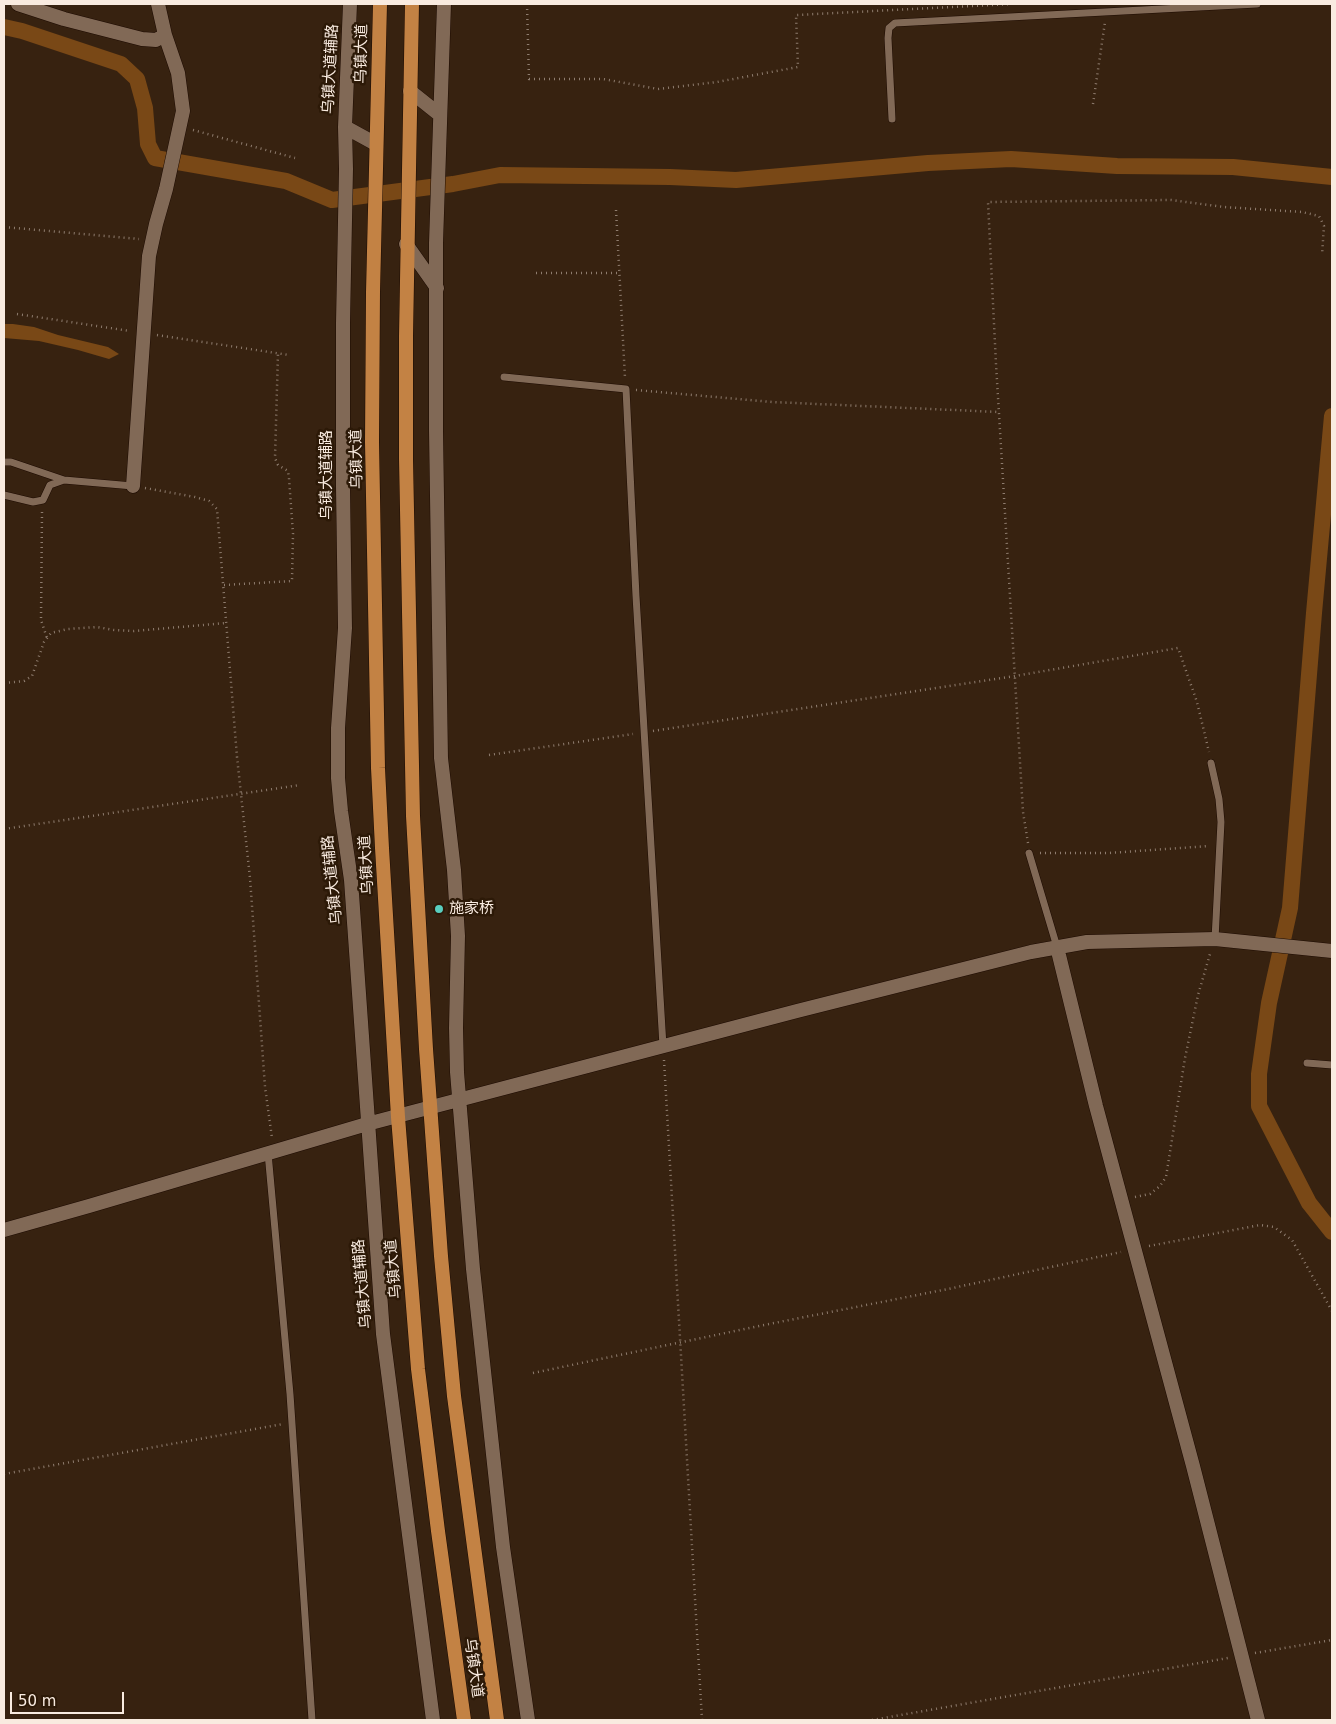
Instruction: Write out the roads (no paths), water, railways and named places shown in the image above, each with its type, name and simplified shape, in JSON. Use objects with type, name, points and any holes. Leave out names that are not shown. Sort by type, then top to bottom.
[{"type":"main road","name":"乌镇大道","points":[[380,4],[372,442],[378,768],[398,1117],[420,1378],[438,1532],[464,1720]]},
{"type":"main road","name":"乌镇大道","points":[[412,4],[407,239],[406,459],[411,775],[420,953],[454,1396],[497,1720]]},
{"type":"street","points":[[18,4],[64,19],[142,39],[156,40],[165,35]]},
{"type":"street","points":[[133,486],[145,292],[152,241],[166,189],[183,111],[178,73],[165,35],[158,4]]},
{"type":"street","name":"乌镇大道辅路","points":[[350,4],[344,127],[346,169],[343,487],[346,628],[337,754],[341,811],[351,880],[383,1334],[433,1720]]},
{"type":"street","points":[[444,4],[436,223],[436,431],[441,748],[443,787],[454,870],[458,936],[456,1028],[458,1100],[494,1471],[528,1720]]},
{"type":"street","points":[[410,92],[440,115]]},
{"type":"street","points":[[344,127],[376,144]]},
{"type":"street","points":[[407,239],[437,288]]},
{"type":"street","points":[[4,1230],[368,1124],[1031,952],[1087,942],[1215,939],[1261,942],[1332,951]]},
{"type":"street","points":[[1057,948],[1096,1106],[1258,1720]]},
{"type":"lane","points":[[1062,4],[1062,13]]},
{"type":"lane","points":[[892,119],[888,38],[889,28],[895,23],[1257,4]]},
{"type":"lane","points":[[504,377],[626,389],[636,596],[663,1046]]},
{"type":"lane","points":[[4,462],[11,462],[64,480],[133,486]]},
{"type":"lane","points":[[4,496],[33,502],[43,500],[50,485],[64,480]]},
{"type":"lane","points":[[1211,763],[1219,798],[1220,845],[1215,939]]},
{"type":"lane","points":[[1029,853],[1057,948]]},
{"type":"lane","points":[[1307,1063],[1332,1065]]},
{"type":"lane","points":[[272,1152],[312,1720]]},
{"type":"waterway","points":[[4,27],[22,31],[121,64],[137,79],[145,108],[148,144],[155,158],[286,181],[332,200],[453,184],[500,175],[670,177],[736,180],[928,163],[1011,159],[1117,166],[1233,167],[1332,177]]},
{"type":"waterway","points":[[1332,416],[1290,908],[1269,1003],[1259,1074],[1259,1106],[1309,1203],[1332,1232]]},
{"type":"place","name":"施家桥","points":[[439,909]]}]
